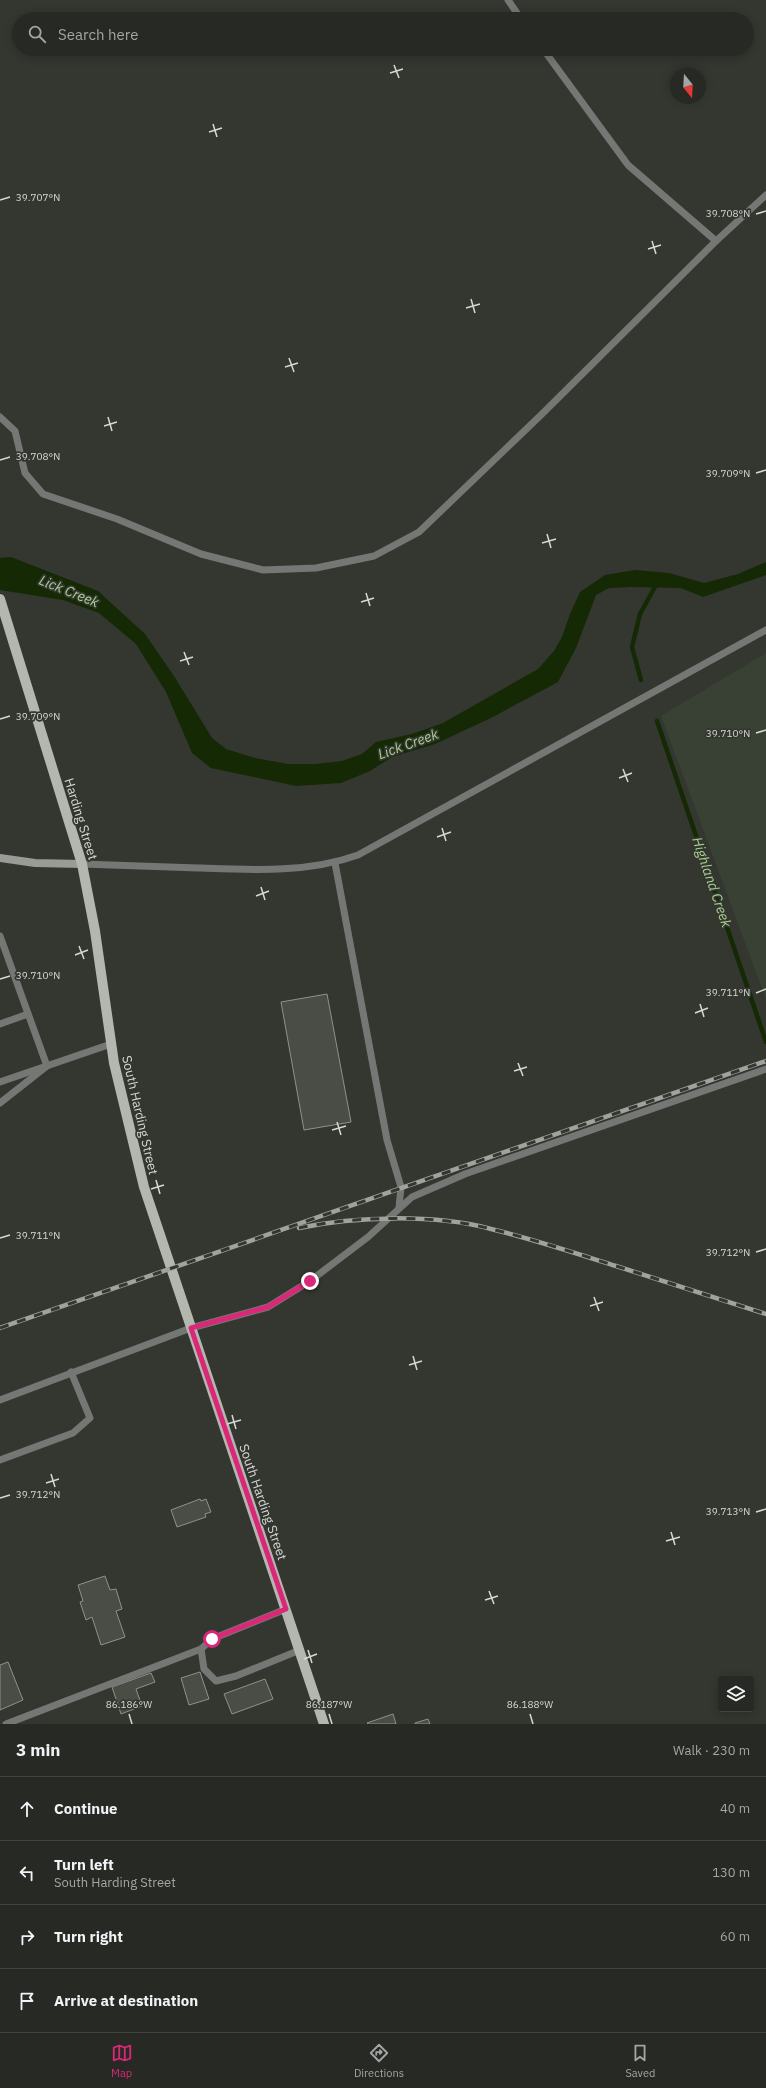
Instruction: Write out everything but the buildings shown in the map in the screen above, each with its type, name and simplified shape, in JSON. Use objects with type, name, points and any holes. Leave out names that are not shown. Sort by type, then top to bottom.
[{"type":"main road","name":"Harding Street","points":[[0,599],[82,864],[95,931],[103,986]]},
{"type":"main road","points":[[0,858],[35,863],[82,864]]},
{"type":"main road","name":"South Harding Street","points":[[103,986],[114,1063],[144,1188],[324,1724]]},
{"type":"lane","points":[[508,0],[516,12]]},
{"type":"lane","points":[[548,56],[628,165],[716,241]]},
{"type":"lane","points":[[0,417],[15,431],[25,473],[43,494],[117,519],[201,554],[263,570],[316,568],[374,556],[419,532],[541,415],[716,241],[766,195]]},
{"type":"lane","points":[[82,864],[238,870],[292,868],[335,863],[358,855],[766,630]]},
{"type":"lane","points":[[335,863],[387,1140],[401,1187],[400,1208]]},
{"type":"lane","points":[[0,936],[47,1066]]},
{"type":"lane","points":[[0,1024],[28,1014]]},
{"type":"lane","points":[[0,1082],[111,1044]]},
{"type":"lane","points":[[0,1103],[47,1066]]},
{"type":"lane","points":[[0,1400],[191,1328],[268,1307],[310,1281],[368,1237],[412,1197],[465,1174],[766,1069]]},
{"type":"lane","points":[[0,1460],[73,1434],[90,1418],[71,1372]]},
{"type":"lane","points":[[6,1724],[201,1649],[212,1639],[286,1609]]},
{"type":"lane","points":[[201,1649],[204,1668],[216,1681],[236,1676],[300,1650]]},
{"type":"shaded area","points":[[766,653],[766,999],[661,716]]},
{"type":"water","name":"Lick Creek","points":[[11,557],[98,591],[145,634],[174,676],[212,738],[226,749],[255,758],[288,764],[316,764],[342,761],[362,754],[376,742],[412,734],[443,723],[538,669],[554,651],[562,637],[580,592],[605,575],[635,570],[669,573],[704,583],[738,574],[766,562],[766,575],[703,597],[681,588],[609,588],[596,595],[576,648],[558,682],[491,718],[435,744],[392,757],[370,771],[341,783],[296,786],[211,768],[192,753],[166,692],[136,644],[99,613],[63,600],[0,590],[0,558]]},
{"type":"waterway","name":"Highland Creek","points":[[641,680],[632,647],[640,614],[657,583]]},
{"type":"waterway","name":"Highland Creek","points":[[657,721],[766,1042]]},
{"type":"railway","points":[[0,1328],[766,1061]]},
{"type":"railway","points":[[299,1228],[344,1221],[395,1218],[469,1224],[554,1246],[766,1314]]},
{"type":"route","points":[[212,1639],[286,1609],[191,1328],[268,1307],[310,1281]]}]
